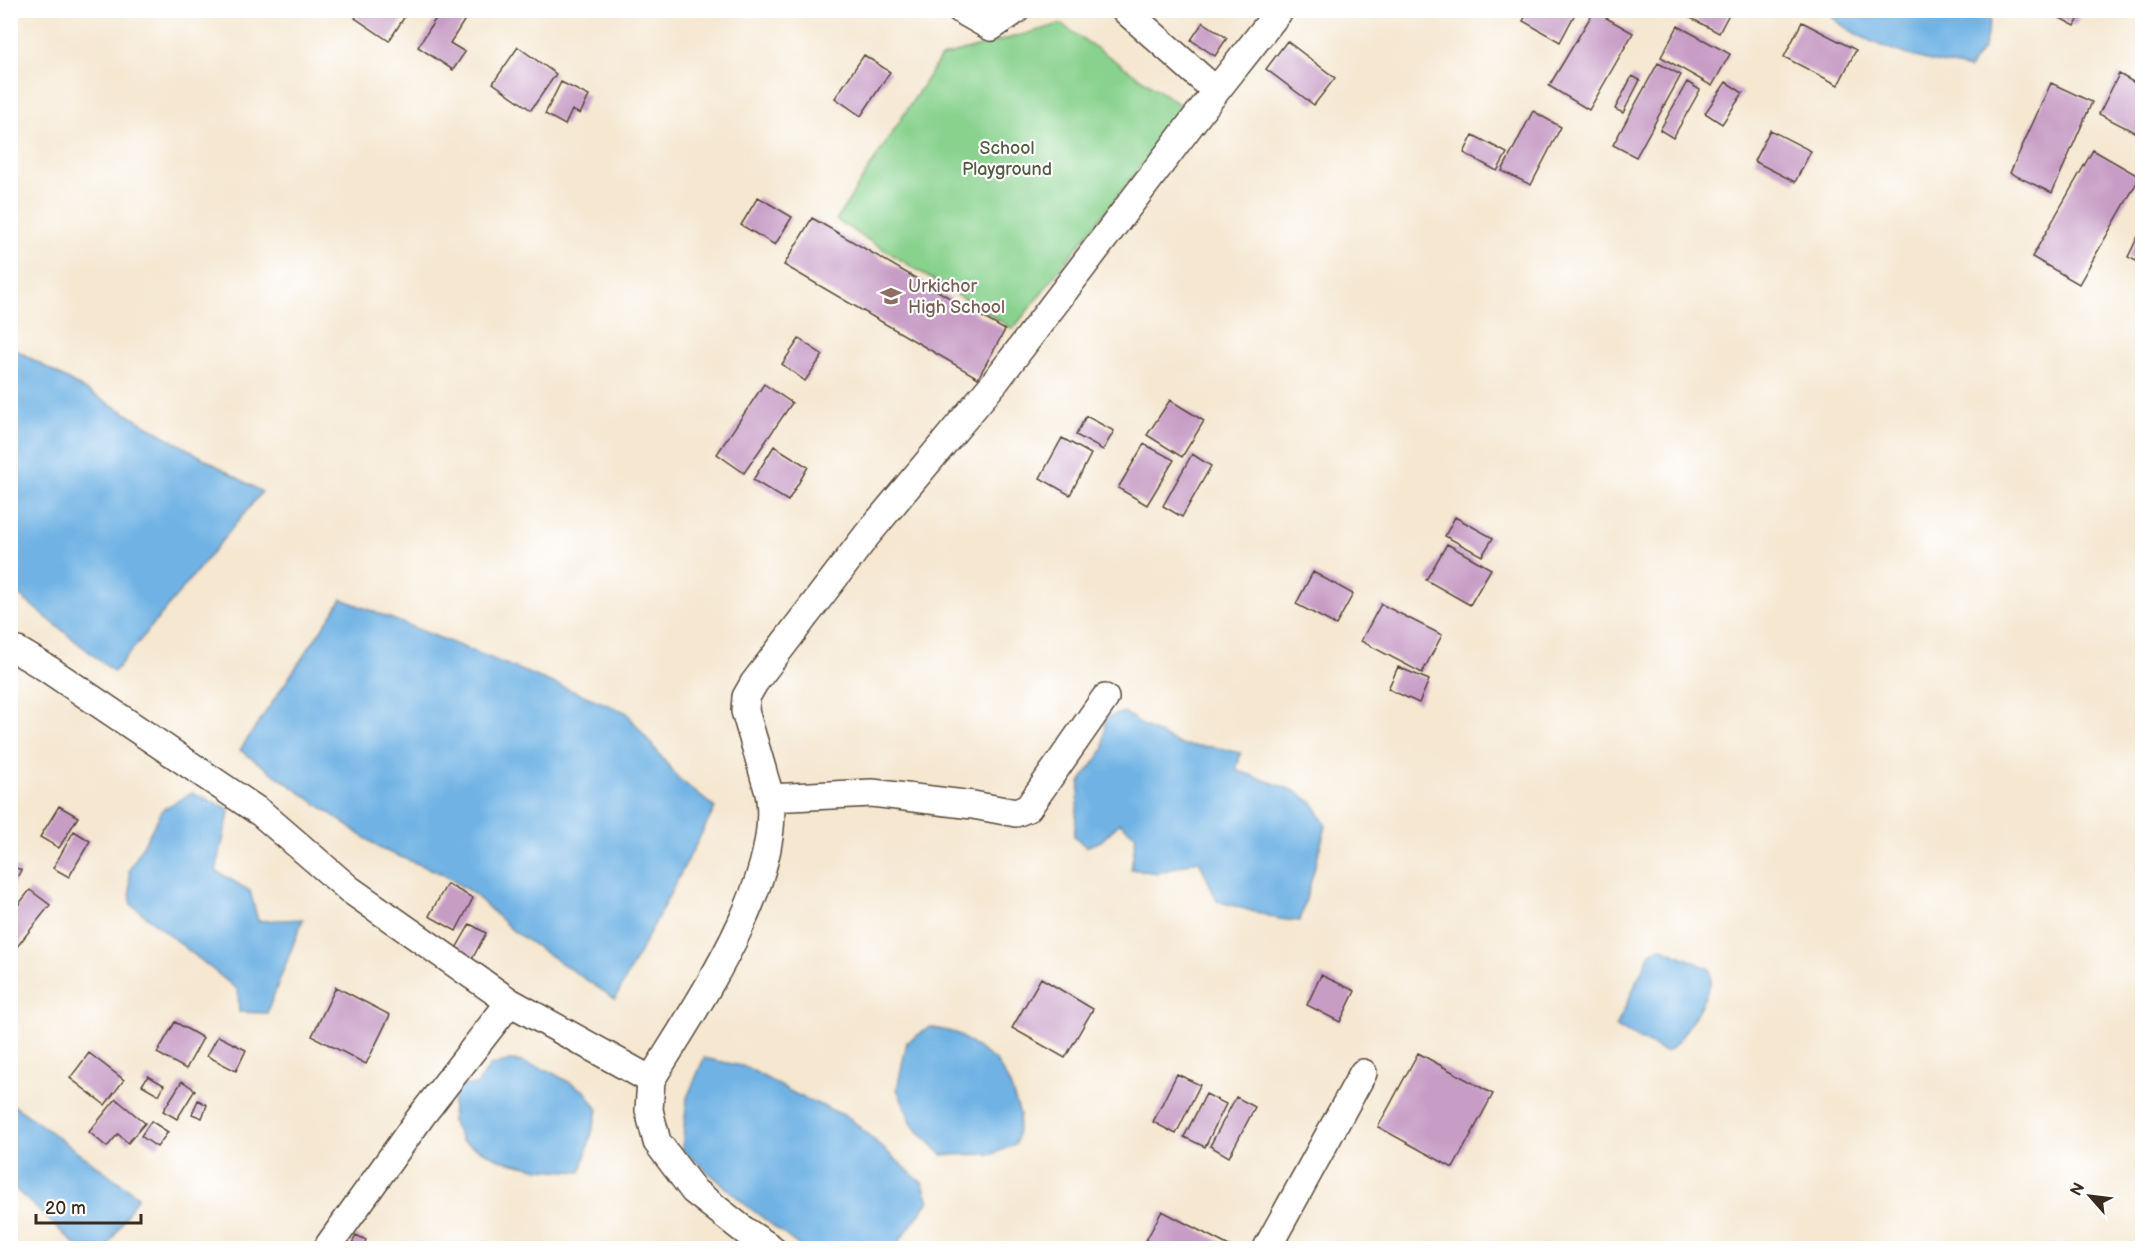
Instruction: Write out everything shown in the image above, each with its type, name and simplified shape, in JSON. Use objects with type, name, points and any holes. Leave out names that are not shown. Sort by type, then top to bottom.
[{"type":"street","points":[[961,10],[991,27],[1016,10]]},
{"type":"street","points":[[1125,10],[1216,91]]},
{"type":"street","points":[[771,1248],[745,1232],[694,1191],[657,1143],[649,1110],[651,1080],[697,1005],[745,918],[758,885],[769,836],[770,798],[745,711],[746,697],[754,682],[867,535],[995,382],[1280,10]]},
{"type":"street","points":[[10,649],[18,651],[48,669],[261,813],[349,889],[510,1002],[651,1080]]},
{"type":"street","points":[[770,798],[872,793],[973,805],[1016,813],[1028,808],[1105,698]]},
{"type":"street","points":[[329,1245],[422,1115],[510,1002]]},
{"type":"street","points":[[1267,1248],[1362,1073]]},
{"type":"green space","name":"School Playground","points":[[1061,24],[1186,109],[1013,329],[836,220],[941,57]]},
{"type":"water","points":[[1826,11],[1989,11],[1992,14],[1984,47],[1969,69],[1929,61],[1884,47],[1846,28]]},
{"type":"water","points":[[11,347],[262,492],[114,672],[11,589]]},
{"type":"water","points":[[342,599],[626,712],[678,778],[715,808],[615,999],[513,931],[474,894],[443,874],[381,849],[240,750]]},
{"type":"water","points":[[1124,712],[1147,728],[1181,745],[1213,747],[1241,753],[1236,770],[1295,791],[1313,803],[1326,826],[1300,921],[1279,919],[1217,901],[1199,860],[1158,873],[1131,869],[1136,836],[1120,823],[1101,841],[1086,847],[1074,836],[1080,782],[1104,749],[1105,718]]},
{"type":"water","points":[[192,793],[230,809],[216,871],[250,891],[258,921],[303,919],[267,1013],[239,1012],[238,990],[131,904],[129,871],[163,809]]},
{"type":"water","points":[[1660,947],[1710,969],[1711,978],[1693,1020],[1678,1041],[1665,1052],[1616,1027],[1650,953]]},
{"type":"water","points":[[930,1027],[956,1033],[996,1061],[1009,1083],[1020,1114],[1016,1144],[993,1154],[942,1155],[913,1126],[897,1089],[907,1042]]},
{"type":"water","points":[[704,1058],[746,1067],[797,1095],[848,1117],[923,1184],[929,1201],[894,1248],[802,1248],[746,1205],[682,1149],[687,1098]]},
{"type":"water","points":[[514,1060],[549,1071],[585,1091],[598,1110],[581,1172],[539,1169],[501,1160],[462,1141],[452,1121],[454,1086],[477,1085],[490,1066]]},
{"type":"water","points":[[11,1103],[138,1196],[107,1248],[79,1248],[11,1185]]},
{"type":"building","points":[[360,10],[409,10],[389,41],[355,18]]},
{"type":"building","points":[[441,10],[471,10],[450,43],[465,52],[453,70],[418,47]]},
{"type":"building","points":[[1529,10],[1577,10],[1560,42],[1523,21]]},
{"type":"building","points":[[1690,10],[1722,10],[1729,14],[1719,33],[1687,16]]},
{"type":"building","points":[[2045,10],[2083,10],[2075,26]]},
{"type":"building","points":[[1594,11],[1633,33],[1589,110],[1549,86]]},
{"type":"building","points":[[1203,22],[1227,38],[1215,56],[1191,40]]},
{"type":"building","points":[[1802,22],[1856,50],[1838,85],[1784,57]]},
{"type":"building","points":[[1678,26],[1730,54],[1712,86],[1661,57]]},
{"type":"building","points":[[1287,41],[1335,78],[1314,105],[1266,69]]},
{"type":"building","points":[[518,47],[556,74],[531,110],[493,83]]},
{"type":"building","points":[[864,55],[890,72],[861,116],[835,98]]},
{"type":"building","points":[[1658,63],[1681,75],[1636,157],[1613,145]]},
{"type":"building","points":[[2119,74],[2142,87],[2142,136],[2099,114]]},
{"type":"building","points":[[1632,76],[1640,80],[1623,113],[1615,109]]},
{"type":"building","points":[[561,82],[589,96],[580,114],[572,110],[565,125],[545,114]]},
{"type":"building","points":[[1687,82],[1700,90],[1673,138],[1660,130]]},
{"type":"building","points":[[1726,82],[1743,93],[1722,124],[1705,113]]},
{"type":"building","points":[[2051,83],[2092,102],[2052,193],[2010,173]]},
{"type":"building","points":[[1533,111],[1561,127],[1531,185],[1502,171]]},
{"type":"building","points":[[1770,130],[1811,151],[1795,182],[1754,161]]},
{"type":"building","points":[[1473,135],[1507,153],[1497,171],[1464,153]]},
{"type":"building","points":[[2093,150],[2140,177],[2079,284],[2032,257]]},
{"type":"building","points":[[758,197],[792,217],[775,245],[741,225]]},
{"type":"building","points":[[812,218],[1005,330],[978,378],[784,265]]},
{"type":"building","points":[[2142,228],[2142,264],[2128,257]]},
{"type":"building","points":[[799,339],[823,355],[805,381],[782,364]]},
{"type":"building","points":[[764,384],[792,403],[744,473],[717,454]]},
{"type":"building","points":[[1170,400],[1204,421],[1182,457],[1147,435]]},
{"type":"building","points":[[1086,416],[1114,431],[1103,450],[1076,435]]},
{"type":"building","points":[[1062,438],[1091,454],[1070,495],[1040,478]]},
{"type":"building","points":[[1144,444],[1174,460],[1147,505],[1118,488]]},
{"type":"building","points":[[774,446],[808,467],[788,501],[753,480]]},
{"type":"building","points":[[1192,454],[1211,466],[1182,517],[1163,506]]},
{"type":"building","points":[[1455,517],[1493,538],[1482,556],[1445,536]]},
{"type":"building","points":[[1447,544],[1491,569],[1470,605],[1426,580]]},
{"type":"building","points":[[1313,572],[1353,594],[1336,625],[1296,604]]},
{"type":"building","points":[[1381,604],[1442,635],[1422,673],[1361,641]]},
{"type":"building","points":[[1398,667],[1429,680],[1419,703],[1388,689]]},
{"type":"building","points":[[59,806],[78,817],[59,848],[40,837]]},
{"type":"building","points":[[74,831],[90,841],[69,877],[53,868]]},
{"type":"building","points":[[10,865],[21,870],[10,891]]},
{"type":"building","points":[[447,884],[473,898],[456,931],[429,916]]},
{"type":"building","points":[[30,890],[50,905],[16,948],[10,944],[10,915]]},
{"type":"building","points":[[470,924],[486,933],[471,961],[454,952]]},
{"type":"building","points":[[1321,975],[1355,991],[1340,1022],[1307,1005]]},
{"type":"building","points":[[1041,978],[1093,1009],[1065,1058],[1012,1028]]},
{"type":"building","points":[[336,987],[390,1015],[366,1064],[312,1036]]},
{"type":"building","points":[[175,1022],[203,1038],[186,1069],[157,1053]]},
{"type":"building","points":[[218,1036],[246,1050],[236,1071],[207,1056]]},
{"type":"building","points":[[89,1053],[124,1080],[105,1105],[70,1078]]},
{"type":"building","points":[[1418,1053],[1493,1094],[1453,1168],[1378,1127]]},
{"type":"building","points":[[1177,1074],[1200,1085],[1176,1134],[1153,1122]]},
{"type":"building","points":[[148,1076],[164,1085],[159,1095],[142,1085]]},
{"type":"building","points":[[182,1081],[195,1090],[177,1119],[163,1111]]},
{"type":"building","points":[[1206,1094],[1226,1104],[1205,1147],[1184,1137]]},
{"type":"building","points":[[1236,1097],[1255,1107],[1229,1157],[1210,1146]]},
{"type":"building","points":[[116,1099],[145,1123],[128,1143],[118,1134],[107,1147],[89,1132]]},
{"type":"building","points":[[198,1100],[207,1105],[202,1118],[192,1114]]},
{"type":"building","points":[[151,1121],[168,1132],[157,1147],[141,1136]]},
{"type":"building","points":[[1162,1211],[1233,1248],[1142,1248]]},
{"type":"building","points":[[356,1235],[366,1240],[362,1248],[350,1248]]},
{"type":"place","name":"Urkichor High School","points":[[891,296]]}]
